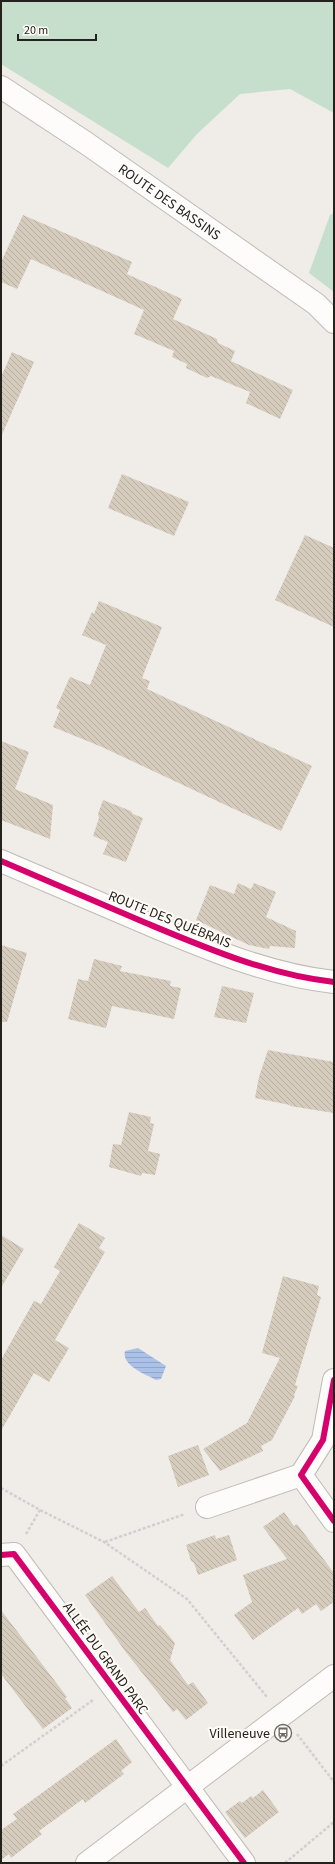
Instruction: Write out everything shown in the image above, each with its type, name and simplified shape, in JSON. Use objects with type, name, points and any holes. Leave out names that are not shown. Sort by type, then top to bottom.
[{"type":"street","name":"ROUTE DES BASSINS","points":[[1,88],[86,144],[316,304],[334,322]]},
{"type":"street","name":"ROUTE DES QUÉBRAIS","points":[[1,861],[179,937],[242,961],[309,979],[334,982]]},
{"type":"street","points":[[207,1507],[301,1475],[323,1440],[334,1380]]},
{"type":"street","points":[[301,1475],[334,1521]]},
{"type":"street","name":"ALLÉE DU GRAND PARC","points":[[1,1554],[14,1554],[244,1863]]},
{"type":"street","points":[[86,1863],[186,1786],[283,1716],[334,1676]]},
{"type":"path","points":[[1,1488],[40,1510],[104,1542],[187,1599],[283,1716],[334,1782]]},
{"type":"path","points":[[104,1542],[207,1507]]},
{"type":"path","points":[[1,1766],[112,1686]]},
{"type":"path","points":[[285,1863],[334,1822]]},
{"type":"green space","points":[[1,1],[334,1],[334,113],[290,89],[240,94],[197,134],[168,168],[1,64]]},
{"type":"green space","points":[[334,213],[334,292],[309,273],[330,215]]},
{"type":"water","points":[[138,1348],[166,1366],[161,1379],[156,1380],[146,1375],[130,1365],[127,1361],[125,1351]]},
{"type":"building","points":[[23,215],[132,262],[127,274],[182,299],[173,319],[217,339],[218,343],[235,351],[231,361],[293,390],[280,419],[246,403],[250,392],[211,376],[207,378],[186,368],[187,364],[172,357],[174,351],[134,334],[144,310],[31,259],[17,289],[1,282],[1,262]]},
{"type":"building","points":[[12,352],[34,362],[1,437],[1,377]]},
{"type":"building","points":[[122,474],[189,502],[174,536],[108,508]]},
{"type":"building","points":[[305,535],[334,548],[334,627],[275,600]]},
{"type":"building","points":[[99,601],[162,627],[142,678],[150,681],[147,689],[312,766],[281,831],[102,747],[53,727],[60,710],[56,708],[70,677],[90,685],[106,645],[82,635],[92,612],[94,614]]},
{"type":"building","points":[[1,741],[29,752],[15,789],[53,805],[50,839],[1,820]]},
{"type":"building","points":[[103,800],[131,811],[133,814],[143,818],[126,862],[103,854],[108,842],[93,836]]},
{"type":"building","points":[[238,883],[251,889],[254,883],[276,892],[266,917],[296,931],[295,948],[270,946],[269,949],[249,945],[196,920],[210,885],[234,894]]},
{"type":"building","points":[[1,945],[27,953],[7,1022],[1,1022]]},
{"type":"building","points":[[94,959],[122,966],[120,971],[171,981],[170,986],[181,988],[174,1019],[112,1006],[106,1028],[68,1019],[78,979],[88,981]]},
{"type":"building","points":[[222,986],[254,993],[246,1023],[214,1017]]},
{"type":"building","points":[[268,1050],[334,1062],[334,1113],[290,1106],[255,1098],[259,1077]]},
{"type":"building","points":[[129,1112],[151,1117],[150,1123],[154,1124],[148,1151],[160,1154],[155,1175],[142,1173],[141,1176],[109,1167],[113,1144],[121,1145]]},
{"type":"building","points":[[79,1223],[105,1238],[99,1248],[105,1252],[55,1340],[69,1348],[49,1382],[34,1373],[1,1431],[1,1360],[34,1301],[41,1304],[60,1271],[54,1267]]},
{"type":"building","points":[[1,1235],[24,1249],[1,1288]]},
{"type":"building","points":[[283,1276],[319,1286],[317,1295],[321,1297],[295,1385],[298,1386],[294,1395],[295,1396],[272,1440],[261,1446],[263,1451],[220,1471],[203,1449],[247,1423],[280,1358],[262,1353]]},
{"type":"building","points":[[198,1445],[209,1475],[178,1487],[168,1456]]},
{"type":"building","points":[[284,1512],[294,1526],[297,1524],[334,1573],[334,1602],[321,1611],[316,1604],[302,1614],[298,1608],[253,1640],[234,1615],[252,1602],[243,1575],[287,1559],[263,1527]]},
{"type":"building","points":[[215,1535],[216,1539],[229,1535],[237,1560],[198,1575],[194,1563],[191,1561],[186,1545]]},
{"type":"building","points":[[112,1576],[139,1612],[145,1608],[158,1626],[160,1625],[175,1643],[170,1660],[188,1685],[193,1682],[208,1703],[186,1720],[177,1709],[173,1712],[125,1651],[85,1595]]},
{"type":"building","points":[[1,1610],[67,1697],[65,1698],[72,1708],[43,1729],[1,1674]]},
{"type":"building","points":[[116,1739],[132,1762],[121,1771],[124,1774],[85,1803],[83,1799],[39,1831],[42,1834],[11,1858],[9,1854],[1,1860],[1,1830],[17,1819],[13,1814]]},
{"type":"building","points":[[263,1790],[279,1812],[245,1838],[225,1812],[240,1801],[242,1803],[251,1796],[253,1798]]},
{"type":"cycle path","points":[[1,861],[215,951],[262,967],[334,982]]},
{"type":"cycle path","points":[[334,1380],[323,1440],[301,1475],[334,1521]]},
{"type":"cycle path","points":[[1,1555],[14,1554],[244,1863]]},
{"type":"place","name":"Villeneuve","points":[[283,1733]]}]
